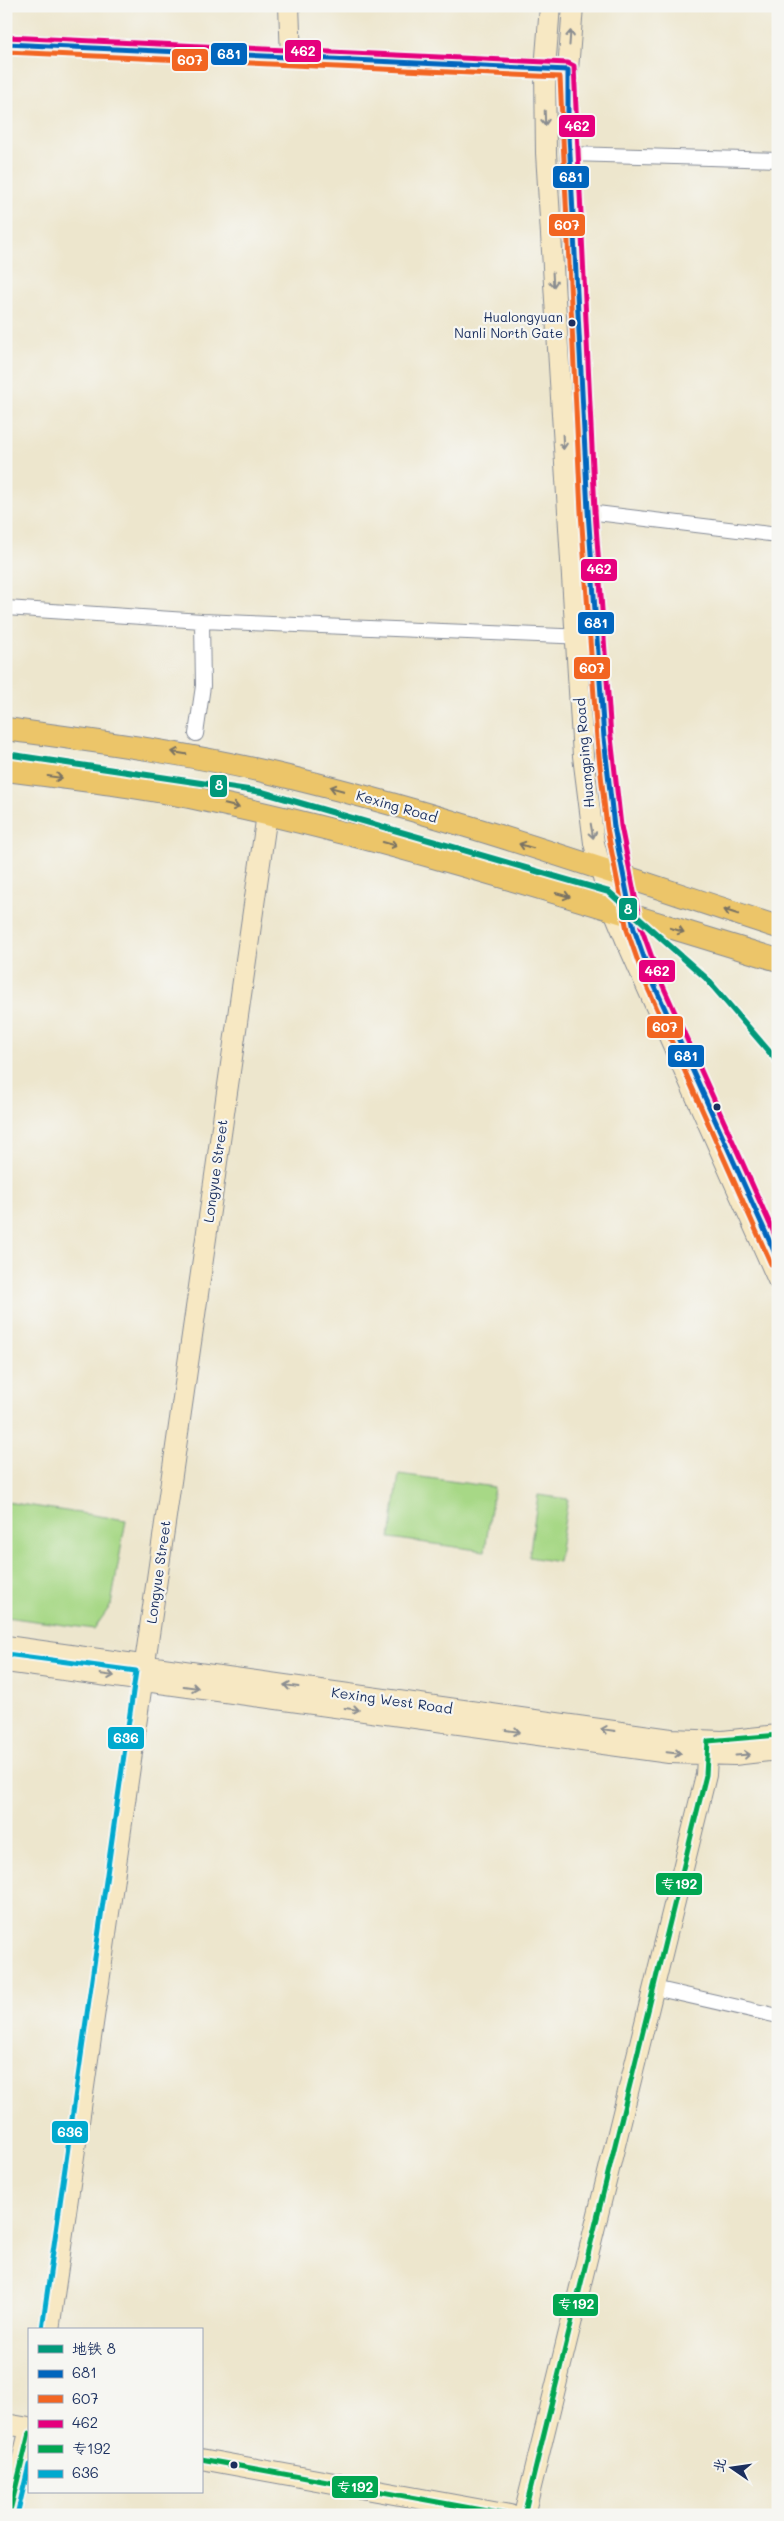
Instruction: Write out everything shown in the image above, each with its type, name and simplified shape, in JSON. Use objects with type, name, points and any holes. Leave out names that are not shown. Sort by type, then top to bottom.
[{"type":"main road","name":"Kexing Road","points":[[6,728],[142,747],[268,772],[396,805],[778,927]]},
{"type":"main road","points":[[6,770],[136,788],[266,814],[408,849],[778,960]]},
{"type":"street","points":[[289,6],[291,57]]},
{"type":"street","name":"Huangping Road","points":[[550,6],[545,69],[546,153],[566,510],[585,784],[590,823],[600,869],[622,913],[778,1261]]},
{"type":"street","name":"Huangping Road","points":[[573,6],[568,70],[570,154],[588,511],[607,776],[623,876],[622,913],[778,1280]]},
{"type":"street","points":[[6,44],[568,70]]},
{"type":"street","points":[[570,154],[778,160]]},
{"type":"street","points":[[566,510],[588,511],[778,535]]},
{"type":"street","points":[[6,608],[202,622],[598,638]]},
{"type":"street","points":[[196,734],[203,686],[202,622]]},
{"type":"street","name":"Longyue Street","points":[[50,2328],[266,814]]},
{"type":"street","name":"Kexing West Road","points":[[6,1646],[143,1673]]},
{"type":"street","name":"Kexing West Road","points":[[6,1662],[143,1673],[671,1739],[708,1748],[755,1754],[778,1750]]},
{"type":"street","name":"Kexing West Road","points":[[708,1748],[778,1735]]},
{"type":"street","points":[[524,2515],[706,1775],[708,1748]]},
{"type":"street","points":[[654,1988],[778,2016]]},
{"type":"street","points":[[6,2424],[28,2428]]},
{"type":"street","points":[[9,2515],[28,2436]]},
{"type":"street","points":[[202,2459],[510,2515]]},
{"type":"green space","points":[[399,1474],[494,1487],[485,1551],[390,1538]]},
{"type":"green space","points":[[538,1495],[568,1499],[558,1562],[529,1557]]},
{"type":"green space","points":[[6,1502],[126,1520],[111,1605],[94,1629],[6,1617]]},
{"type":"metro line","name":"8","points":[[6,754],[262,792],[609,892],[706,978],[778,1062]]},
{"type":"transit line","name":"462","points":[[6,37],[568,63],[574,66],[595,511],[611,737],[621,826],[641,927],[659,977],[778,1242]]},
{"type":"transit line","name":"681","points":[[6,44],[568,70],[568,115],[588,511],[604,738],[614,827],[634,929],[652,980],[778,1260]]},
{"type":"transit line","name":"607","points":[[6,52],[560,77],[581,512],[597,739],[607,828],[627,930],[645,982],[771,1264]]},
{"type":"transit line","name":"636","points":[[6,1654],[136,1671],[42,2328]]},
{"type":"transit line","name":"专192","points":[[524,2515],[706,1775],[708,1741],[778,1735]]},
{"type":"transit line","name":"专192","points":[[9,2515],[28,2437]]},
{"type":"transit line","name":"专192","points":[[202,2459],[509,2515]]},
{"type":"transit line","name":"636","points":[[17,2515],[28,2469]]},
{"type":"place","name":"Hualongyuan Nanli North Gate","points":[[572,323]]}]
